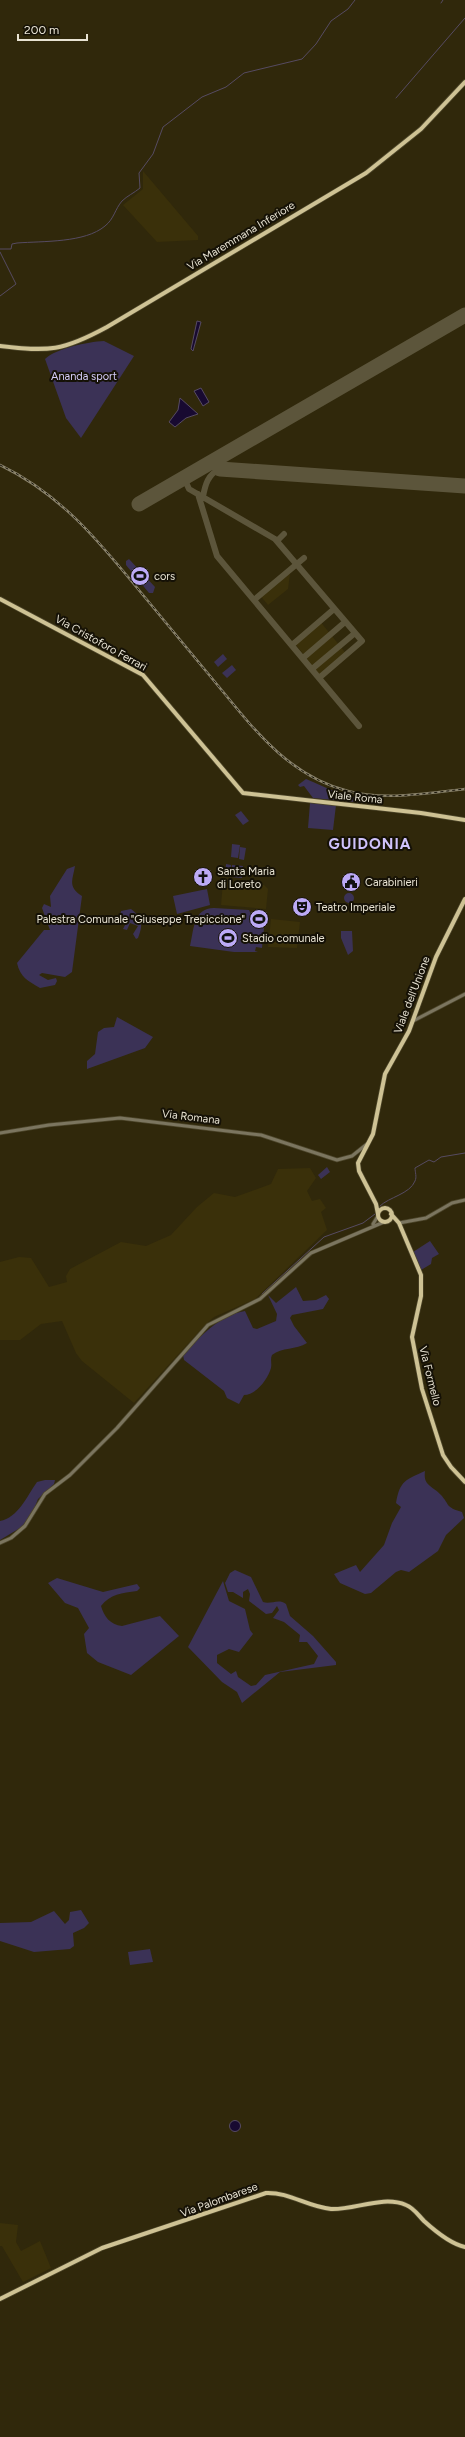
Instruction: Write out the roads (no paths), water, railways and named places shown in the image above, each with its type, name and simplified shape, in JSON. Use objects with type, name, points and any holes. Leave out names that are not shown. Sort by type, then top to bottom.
[{"type":"main road","name":"Via Maremmana Inferiore","points":[[0,346],[39,350],[59,349],[78,343],[107,327],[366,172],[417,132],[465,82]]},
{"type":"main road","name":"Via Cristoforo Ferrari","points":[[0,599],[144,676],[243,793]]},
{"type":"main road","name":"Viale Roma","points":[[243,793],[421,813],[465,820]]},
{"type":"main road","name":"Viale dell'Unione","points":[[376,1204],[358,1167],[371,1141],[385,1076],[414,1021],[436,957],[465,899]]},
{"type":"main road","name":"Via Formello","points":[[376,1204],[389,1210],[399,1223],[421,1275],[421,1298],[412,1338],[422,1389],[443,1456],[465,1482]]},
{"type":"main road","points":[[376,1204],[378,1215],[386,1221],[399,1223]]},
{"type":"main road","points":[[378,1215],[384,1208]]},
{"type":"main road","points":[[386,1221],[391,1214]]},
{"type":"main road","name":"Via Palombarese","points":[[0,2300],[100,2249],[266,2193],[283,2195],[330,2208],[351,2208],[386,2201],[400,2202],[411,2207],[426,2222],[452,2242],[465,2247]]},
{"type":"street","points":[[414,1021],[465,994]]},
{"type":"street","name":"Via Romana","points":[[0,1133],[54,1124],[123,1118],[261,1135],[338,1160],[354,1155],[371,1141]]},
{"type":"street","points":[[399,1223],[426,1218],[452,1203],[465,1200]]},
{"type":"street","points":[[370,1227],[378,1215]]},
{"type":"street","points":[[0,1543],[11,1538],[25,1526],[45,1494],[70,1475],[117,1428],[208,1325],[260,1299],[311,1253],[332,1243],[359,1234],[370,1227],[386,1221]]},
{"type":"waterway","points":[[0,249],[11,249],[12,244],[17,243],[63,240],[86,236],[97,232],[110,220],[122,201],[140,188],[139,173],[153,154],[163,127],[202,97],[226,87],[244,73],[302,59],[316,44],[331,21],[348,9],[355,0]]},
{"type":"waterway","points":[[396,98],[465,18]]},
{"type":"waterway","points":[[0,252],[16,284],[0,296]]},
{"type":"waterway","points":[[380,1206],[409,1189],[416,1178],[415,1168],[429,1160],[434,1162],[441,1157],[465,1153]]},
{"type":"waterway","points":[[262,1294],[324,1237],[363,1223],[375,1214]]},
{"type":"railway","points":[[0,465],[41,490],[59,504],[92,535],[243,716],[273,748],[289,762],[307,774],[327,784],[362,794],[391,796],[465,789]]},
{"type":"place","name":"cors","points":[[140,576]]},
{"type":"place","name":"Santa Maria di Loreto","points":[[203,877]]},
{"type":"place","name":"Carabinieri","points":[[351,882]]},
{"type":"place","name":"Teatro Imperiale","points":[[302,907]]},
{"type":"place","name":"Palestra Comunale \"Giuseppe Trepiccione\"","points":[[259,919]]},
{"type":"place","name":"Stadio comunale","points":[[228,938]]},
{"type":"district","name":"GUIDONIA","points":[[370,844]]},
{"type":"park label","name":"Ananda sport","points":[[84,376]]}]
